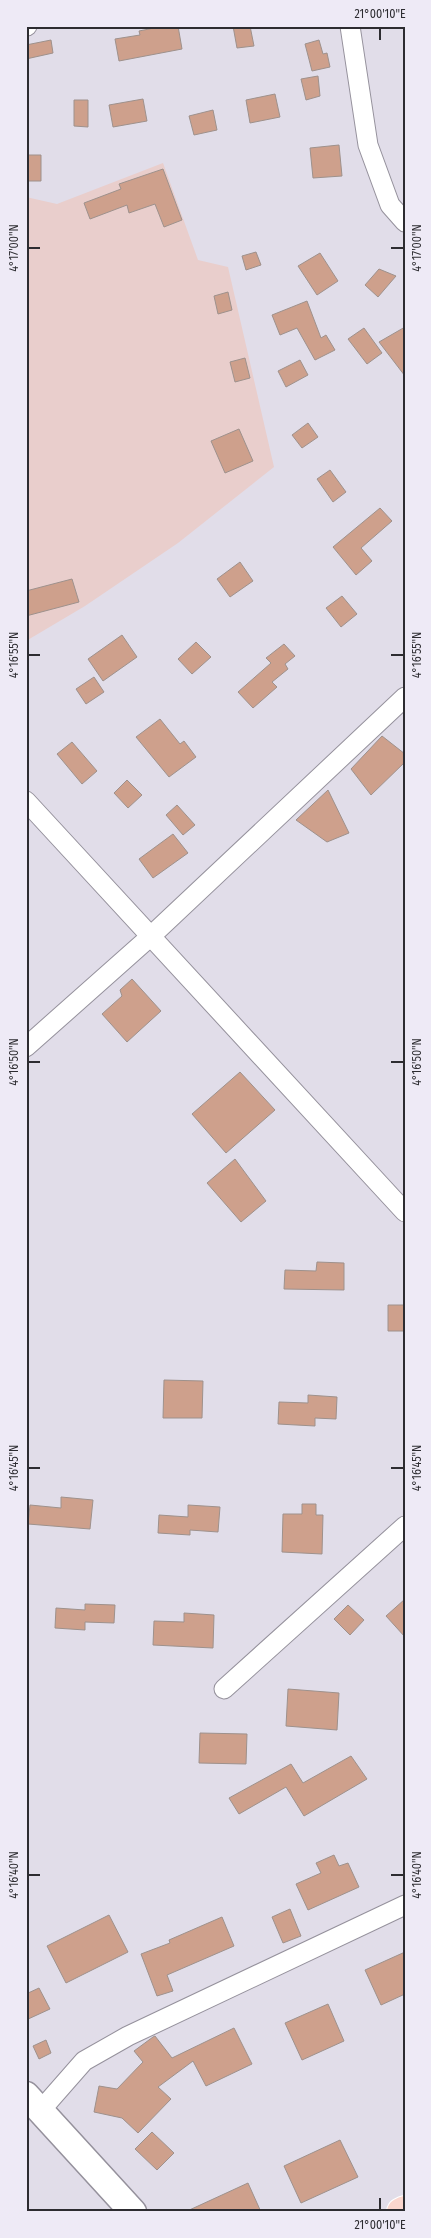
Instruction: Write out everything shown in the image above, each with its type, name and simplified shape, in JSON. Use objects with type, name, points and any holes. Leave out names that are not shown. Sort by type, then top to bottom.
[{"type":"street","points":[[350,26],[368,144],[390,204],[405,222]]},
{"type":"street","points":[[26,1046],[151,936],[405,697]]},
{"type":"street","points":[[26,801],[405,1212]]},
{"type":"street","points":[[224,1689],[405,1526]]},
{"type":"street","points":[[133,2212],[33,2103],[84,2061],[128,2036],[405,1905]]},
{"type":"shaded area","points":[[163,163],[198,260],[228,267],[274,467],[178,543],[85,606],[26,641],[26,197],[57,204]]},
{"type":"building","points":[[164,26],[178,26],[182,49],[119,61],[115,39],[140,35],[139,31]]},
{"type":"building","points":[[233,26],[250,26],[254,46],[237,48]]},
{"type":"building","points":[[51,40],[53,53],[26,59],[26,45]]},
{"type":"building","points":[[319,40],[323,54],[327,53],[330,67],[312,71],[305,44]]},
{"type":"building","points":[[318,76],[320,96],[306,100],[301,79]]},
{"type":"building","points":[[275,94],[280,117],[250,123],[246,100]]},
{"type":"building","points":[[143,99],[147,121],[113,127],[109,105]]},
{"type":"building","points":[[74,100],[88,100],[88,127],[74,126]]},
{"type":"building","points":[[213,110],[217,130],[194,135],[189,116]]},
{"type":"building","points":[[339,145],[342,176],[313,178],[310,148]]},
{"type":"building","points":[[26,155],[41,155],[41,181],[26,181]]},
{"type":"building","points":[[163,169],[182,220],[164,227],[155,204],[129,213],[127,205],[90,219],[84,203],[121,189],[119,184]]},
{"type":"building","points":[[256,252],[261,265],[246,270],[242,256]]},
{"type":"building","points":[[320,253],[338,281],[317,295],[298,266]]},
{"type":"building","points":[[379,269],[396,276],[378,297],[365,285]]},
{"type":"building","points":[[228,292],[232,310],[218,314],[214,296]]},
{"type":"building","points":[[307,301],[321,338],[326,335],[335,350],[315,360],[297,328],[280,335],[272,315]]},
{"type":"building","points":[[405,327],[405,376],[379,342]]},
{"type":"building","points":[[364,328],[382,353],[367,364],[348,339]]},
{"type":"building","points":[[245,358],[250,378],[235,382],[230,362]]},
{"type":"building","points":[[300,360],[308,375],[286,387],[278,371]]},
{"type":"building","points":[[308,423],[318,437],[302,448],[292,435]]},
{"type":"building","points":[[239,429],[253,461],[225,473],[211,441]]},
{"type":"building","points":[[330,470],[346,492],[333,502],[317,479]]},
{"type":"building","points":[[380,508],[392,521],[361,548],[372,561],[356,575],[333,547]]},
{"type":"building","points":[[240,562],[253,581],[230,597],[217,579]]},
{"type":"building","points":[[72,579],[79,602],[26,616],[26,591]]},
{"type":"building","points":[[342,596],[357,614],[341,627],[326,608]]},
{"type":"building","points":[[122,635],[137,657],[103,681],[88,659]]},
{"type":"building","points":[[196,642],[211,657],[192,674],[178,659]]},
{"type":"building","points":[[284,644],[295,656],[285,664],[288,669],[272,682],[277,687],[253,708],[238,692],[271,663],[266,658]]},
{"type":"building","points":[[94,677],[104,692],[86,704],[76,689]]},
{"type":"building","points":[[160,719],[180,744],[184,741],[196,757],[169,777],[136,737]]},
{"type":"building","points":[[382,736],[405,754],[405,762],[371,795],[351,769]]},
{"type":"building","points":[[72,742],[97,771],[82,784],[57,754]]},
{"type":"building","points":[[127,780],[142,795],[128,808],[114,793]]},
{"type":"building","points":[[328,790],[349,833],[327,842],[296,820]]},
{"type":"building","points":[[177,805],[195,825],[183,835],[166,815]]},
{"type":"building","points":[[173,834],[188,853],[153,878],[139,859]]},
{"type":"building","points":[[132,979],[161,1011],[127,1042],[102,1014],[122,996],[120,990]]},
{"type":"building","points":[[240,1072],[275,1110],[226,1153],[192,1114]]},
{"type":"building","points":[[235,1159],[266,1201],[241,1222],[207,1183]]},
{"type":"building","points":[[317,1262],[344,1263],[344,1290],[284,1289],[285,1270],[316,1271]]},
{"type":"building","points":[[388,1305],[405,1305],[405,1331],[388,1331]]},
{"type":"building","points":[[164,1380],[203,1381],[202,1418],[163,1418]]},
{"type":"building","points":[[308,1395],[337,1397],[336,1419],[315,1418],[315,1426],[278,1424],[279,1402],[308,1403]]},
{"type":"building","points":[[61,1497],[93,1500],[90,1529],[28,1524],[30,1505],[61,1508]]},
{"type":"building","points":[[302,1504],[316,1504],[316,1515],[323,1515],[322,1554],[282,1552],[283,1514],[302,1514]]},
{"type":"building","points":[[188,1505],[220,1507],[218,1532],[190,1530],[190,1535],[158,1533],[159,1515],[188,1517]]},
{"type":"building","points":[[405,1599],[405,1637],[386,1616]]},
{"type":"building","points":[[85,1604],[115,1605],[114,1623],[85,1622],[85,1630],[55,1628],[56,1608],[85,1610]]},
{"type":"building","points":[[348,1605],[364,1620],[350,1635],[334,1619]]},
{"type":"building","points":[[184,1613],[214,1615],[213,1648],[153,1645],[154,1621],[184,1622]]},
{"type":"building","points":[[288,1689],[339,1693],[337,1730],[286,1726]]},
{"type":"building","points":[[200,1733],[247,1734],[246,1764],[199,1763]]},
{"type":"building","points":[[351,1756],[367,1779],[304,1816],[286,1787],[239,1814],[229,1798],[291,1764],[303,1783]]},
{"type":"building","points":[[334,1855],[339,1866],[348,1863],[359,1887],[308,1910],[296,1884],[321,1873],[316,1863]]},
{"type":"building","points":[[290,1909],[301,1936],[283,1943],[272,1917]]},
{"type":"building","points":[[109,1915],[128,1952],[66,1983],[47,1946]]},
{"type":"building","points":[[222,1917],[234,1946],[167,1975],[173,1991],[157,1996],[141,1954],[170,1943],[169,1940]]},
{"type":"building","points":[[405,1952],[405,1994],[381,2005],[365,1970]]},
{"type":"building","points":[[39,1988],[50,2009],[26,2020],[26,1994]]},
{"type":"building","points":[[328,2004],[344,2041],[302,2060],[285,2023]]},
{"type":"building","points":[[234,2028],[252,2064],[206,2086],[193,2061],[158,2087],[171,2099],[138,2133],[122,2118],[94,2112],[99,2086],[117,2089],[143,2062],[134,2051],[153,2037],[155,2036],[172,2058]]},
{"type":"building","points":[[46,2040],[51,2053],[39,2059],[33,2046]]},
{"type":"building","points":[[152,2132],[174,2153],[157,2170],[135,2149]]},
{"type":"building","points":[[340,2140],[358,2177],[301,2203],[284,2166]]},
{"type":"building","points":[[248,2183],[261,2212],[185,2212]]}]
